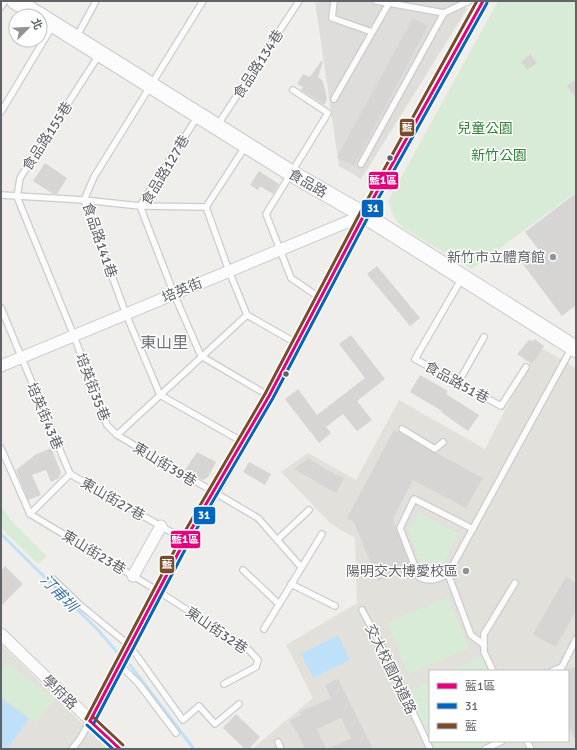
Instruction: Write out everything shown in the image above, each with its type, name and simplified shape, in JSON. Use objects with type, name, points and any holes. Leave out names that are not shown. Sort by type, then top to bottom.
[{"type":"street","name":"食品路","points":[[15,1],[26,8]]},
{"type":"street","points":[[90,721],[185,540],[214,494],[269,396],[364,215],[483,1]]},
{"type":"street","name":"食品路","points":[[48,21],[291,173],[364,215],[574,348]]},
{"type":"street","name":"培英街","points":[[1,366],[364,215]]},
{"type":"street","points":[[133,576],[161,526]]},
{"type":"street","name":"學府路","points":[[1,634],[120,749]]},
{"type":"lane","points":[[1,8],[5,1]]},
{"type":"lane","points":[[76,38],[96,1]]},
{"type":"lane","name":"食品路141巷","points":[[160,394],[126,314],[84,200],[94,177],[203,1]]},
{"type":"lane","name":"食品路134巷","points":[[217,127],[299,1]]},
{"type":"lane","points":[[334,1],[332,18],[372,32]]},
{"type":"lane","points":[[376,1],[444,13],[469,1]]},
{"type":"lane","points":[[334,99],[388,3]]},
{"type":"lane","points":[[362,164],[444,13]]},
{"type":"lane","points":[[1,112],[31,48]]},
{"type":"lane","name":"食品路155巷","points":[[17,196],[20,178],[100,54]]},
{"type":"lane","points":[[293,90],[328,113],[266,214],[291,278],[320,298]]},
{"type":"lane","name":"食品路127巷","points":[[198,116],[140,206],[174,294],[201,356]]},
{"type":"lane","points":[[206,208],[246,145]]},
{"type":"lane","points":[[1,195],[84,200],[140,206],[206,208]]},
{"type":"lane","points":[[17,196],[74,336]]},
{"type":"lane","points":[[206,208],[247,315],[296,343]]},
{"type":"lane","name":"食品路51巷","points":[[462,278],[415,359],[501,406],[526,366]]},
{"type":"lane","name":"培英街43巷","points":[[1,308],[70,474]]},
{"type":"lane","points":[[117,435],[247,315]]},
{"type":"lane","name":"培英街35巷","points":[[74,336],[107,425],[117,435]]},
{"type":"lane","points":[[458,383],[484,337]]},
{"type":"lane","points":[[473,529],[414,499],[400,528],[419,577],[426,581],[432,581],[448,574],[574,348]]},
{"type":"lane","points":[[201,356],[269,396]]},
{"type":"lane","points":[[160,394],[243,442]]},
{"type":"lane","points":[[402,429],[435,449],[442,442]]},
{"type":"lane","name":"東山街39巷","points":[[117,435],[214,494],[258,518],[301,567]]},
{"type":"lane","points":[[1,448],[30,514]]},
{"type":"lane","name":"東山街27巷","points":[[30,514],[70,474],[185,540]]},
{"type":"lane","points":[[277,540],[310,510]]},
{"type":"lane","name":"東山街23巷","points":[[30,514],[158,590]]},
{"type":"lane","points":[[264,629],[290,584],[322,534]]},
{"type":"lane","points":[[243,570],[279,604]]},
{"type":"lane","points":[[448,574],[471,635],[484,645]]},
{"type":"lane","points":[[53,579],[79,604],[130,646],[183,720],[199,706],[215,724],[239,704]]},
{"type":"lane","points":[[493,670],[484,652],[484,634],[515,583]]},
{"type":"lane","points":[[290,584],[335,606]]},
{"type":"lane","name":"東山街32巷","points":[[158,590],[249,650],[258,660],[256,667],[224,684]]},
{"type":"lane","name":"交大校園內道路","points":[[362,610],[386,654],[430,749]]},
{"type":"lane","points":[[554,670],[562,667],[576,640]]},
{"type":"lane","points":[[120,665],[139,684],[176,733]]},
{"type":"lane","points":[[72,749],[80,739],[90,721]]},
{"type":"lane","points":[[278,742],[281,749]]},
{"type":"lane","points":[[485,749],[500,742]]},
{"type":"shaded area","points":[[315,1],[464,1],[467,9],[361,179],[339,166]]},
{"type":"shaded area","name":"陽明交大博愛校區","points":[[538,346],[576,368],[576,749],[252,749],[313,698],[286,645],[357,603],[355,538],[331,524],[281,472],[308,453],[356,480],[399,400],[485,449]]},
{"type":"shaded area","points":[[1,644],[108,749],[1,749]]},
{"type":"green space","name":"新竹公園","points":[[498,1],[576,1],[576,192],[472,269],[405,229],[395,220],[388,201]]},
{"type":"green space","points":[[1,506],[10,519],[47,556],[38,564],[1,528]]},
{"type":"green space","points":[[419,513],[458,534],[442,566],[424,572],[408,529]]},
{"type":"green space","points":[[447,597],[469,648],[409,674],[387,623]]},
{"type":"green space","points":[[482,656],[489,670],[452,670]]},
{"type":"green space","points":[[7,663],[55,699],[36,723],[1,696],[1,671]]},
{"type":"green space","points":[[429,681],[429,738],[407,691]]},
{"type":"green space","points":[[431,742],[489,742],[474,749],[434,749]]},
{"type":"water","points":[[338,635],[350,660],[313,678],[301,654]]},
{"type":"water","points":[[1,698],[29,719],[7,749],[1,746]]},
{"type":"building","points":[[413,18],[428,26],[354,166],[337,157]]},
{"type":"building","points":[[530,54],[537,63],[527,70],[521,62]]},
{"type":"building","points":[[321,61],[323,62],[318,77],[323,81],[327,99],[324,105],[301,90],[303,87],[297,84],[303,74],[310,77]]},
{"type":"building","points":[[576,79],[576,98],[567,86]]},
{"type":"building","points":[[45,163],[67,178],[57,194],[53,194],[33,181]]},
{"type":"building","points":[[259,171],[279,184],[273,194],[260,186],[258,190],[250,185]]},
{"type":"building","name":"新竹市立體育館","points":[[576,193],[576,305],[562,316],[522,263],[539,250],[525,232]]},
{"type":"building","points":[[377,266],[420,318],[410,326],[367,274]]},
{"type":"building","points":[[351,335],[385,379],[357,401],[372,420],[357,431],[343,414],[326,427],[331,433],[319,443],[285,399],[298,389],[317,415],[365,378],[339,344]]},
{"type":"building","points":[[535,339],[544,346],[532,364],[517,354],[529,340],[533,341]]},
{"type":"building","points":[[420,375],[448,391],[446,394],[479,415],[468,431],[441,412],[442,411],[410,392]]},
{"type":"building","points":[[394,430],[483,478],[466,508],[413,480],[393,519],[411,568],[378,581],[354,522],[347,518]]},
{"type":"building","points":[[51,448],[61,472],[59,478],[51,482],[46,470],[32,475],[41,495],[28,500],[16,470],[35,455]]},
{"type":"building","points":[[197,452],[216,462],[208,477],[203,480],[185,470]]},
{"type":"building","points":[[309,458],[326,470],[344,478],[336,493],[294,469]]},
{"type":"building","points":[[249,462],[271,474],[265,485],[243,472]]},
{"type":"building","points":[[5,566],[23,584],[1,606],[1,571]]},
{"type":"building","points":[[566,577],[576,583],[576,612],[555,647],[533,634]]},
{"type":"building","points":[[576,666],[576,741],[569,727],[568,670]]},
{"type":"building","points":[[338,679],[373,749],[328,749],[351,738],[341,718],[317,729],[326,749],[305,749],[296,730],[295,731],[290,720],[301,715],[300,712],[331,698],[325,685]]},
{"type":"building","points":[[236,714],[260,737],[249,749],[245,749],[223,728]]},
{"type":"waterway","name":"汀甫圳","points":[[1,534],[98,630],[117,652]]},
{"type":"waterway","name":"汀甫圳","points":[[130,665],[194,749]]},
{"type":"transit line","name":"藍","points":[[86,719],[181,538],[265,394],[360,213],[477,1]]},
{"type":"transit line","name":"藍1區","points":[[90,721],[185,540],[269,396],[364,215],[483,1]]},
{"type":"transit line","name":"31","points":[[94,723],[189,542],[273,398],[368,217],[487,3]]},
{"type":"transit line","name":"藍","points":[[93,717],[123,745]]},
{"type":"transit line","name":"藍1區","points":[[90,721],[120,749]]},
{"type":"transit line","name":"31","points":[[87,725],[113,749]]},
{"type":"place","name":"新竹市立體育館","points":[[553,257]]},
{"type":"place","name":"陽明交大博愛校區","points":[[466,571]]},
{"type":"district","name":"東山里","points":[[164,342]]},
{"type":"park label","name":"兒童公園","points":[[485,128]]}]
